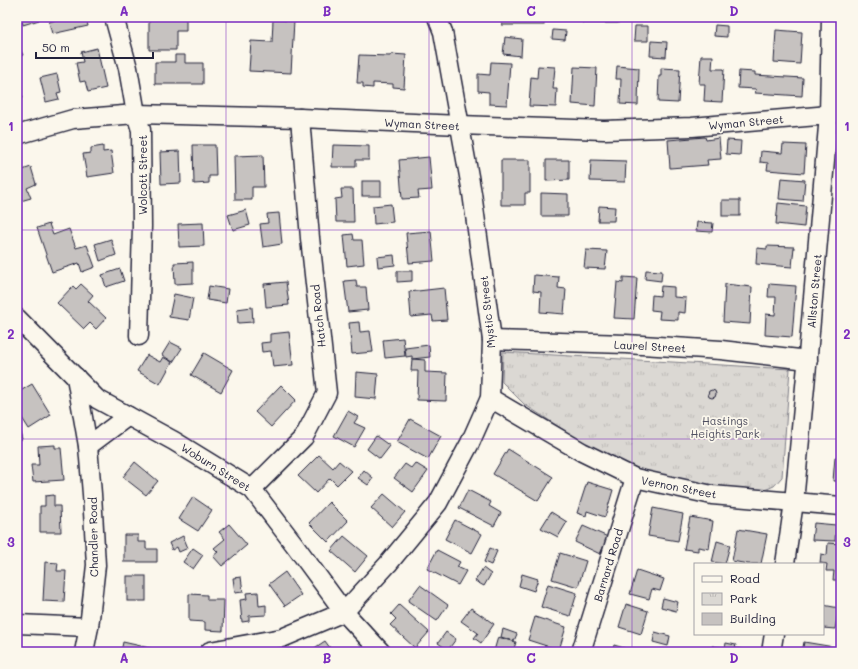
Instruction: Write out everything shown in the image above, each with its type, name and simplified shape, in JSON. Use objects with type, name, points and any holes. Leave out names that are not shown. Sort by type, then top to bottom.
[{"type":"street","name":"Wolcott Street","points":[[114,17],[128,68],[136,114],[142,130],[142,226],[139,336]]},
{"type":"street","name":"Mystic Street","points":[[344,612],[388,564],[438,503],[470,443],[490,398],[492,340],[472,193],[443,32],[437,17]]},
{"type":"street","name":"Allston Street","points":[[785,563],[794,502],[829,115],[836,56],[831,17]]},
{"type":"street","name":"Wyman Street","points":[[17,135],[73,119],[136,114],[300,118],[460,126],[604,130],[692,127],[829,115]]},
{"type":"street","name":"Hatch Road","points":[[252,489],[304,437],[327,393],[310,238],[300,118]]},
{"type":"street","name":"Woburn Street","points":[[17,318],[97,399],[174,441],[252,489],[344,612],[381,652]]},
{"type":"street","name":"Laurel Street","points":[[492,340],[626,344],[721,350],[808,360]]},
{"type":"street","name":"Chandler Road","points":[[76,377],[88,446],[96,565],[89,627],[84,652]]},
{"type":"street","name":"Vernon Street","points":[[490,398],[582,452],[635,478],[712,495],[841,506]]},
{"type":"street","points":[[88,446],[128,416]]},
{"type":"street","name":"Barnard Road","points":[[581,652],[635,478]]},
{"type":"street","points":[[210,651],[282,638],[344,612]]},
{"type":"street","points":[[17,624],[89,627]]},
{"type":"street","points":[[771,652],[774,635]]},
{"type":"green space","name":"Hastings Heights Park","points":[[503,352],[790,369],[782,477],[774,486],[760,492],[680,480],[629,466],[588,446],[524,404],[502,382]]},
{"type":"building","points":[[21,17],[38,17],[39,20],[23,25]]},
{"type":"building","points":[[58,17],[86,17],[88,26],[52,34],[49,22],[59,19]]},
{"type":"building","points":[[149,17],[186,17],[186,31],[176,31],[176,50],[149,50]]},
{"type":"building","points":[[502,17],[544,17],[544,25],[502,25]]},
{"type":"building","points":[[583,17],[618,17],[618,23],[583,23]]},
{"type":"building","points":[[273,20],[294,21],[291,73],[249,71],[251,41],[272,42]]},
{"type":"building","points":[[715,25],[727,26],[727,37],[714,36]]},
{"type":"building","points":[[635,26],[648,26],[648,41],[634,41]]},
{"type":"building","points":[[553,30],[566,31],[565,40],[552,39]]},
{"type":"building","points":[[776,30],[802,32],[800,64],[774,62]]},
{"type":"building","points":[[505,37],[522,39],[521,56],[503,54]]},
{"type":"building","points":[[651,41],[667,42],[666,57],[650,56]]},
{"type":"building","points":[[17,43],[23,55],[17,58]]},
{"type":"building","points":[[97,48],[106,88],[88,92],[85,81],[80,82],[76,63],[83,62],[81,52]]},
{"type":"building","points":[[391,54],[406,55],[404,88],[393,87],[393,84],[373,83],[373,88],[363,87],[363,83],[357,83],[359,55],[390,56]]},
{"type":"building","points":[[175,55],[185,55],[185,63],[203,63],[203,84],[155,84],[155,62],[175,62]]},
{"type":"building","points":[[701,56],[713,56],[712,69],[724,69],[722,102],[704,101],[705,84],[699,84]]},
{"type":"building","points":[[491,62],[510,63],[507,105],[489,104],[489,92],[478,91],[478,74],[490,75]]},
{"type":"building","points":[[538,66],[555,67],[553,89],[557,89],[556,107],[529,106],[531,77],[537,78]]},
{"type":"building","points":[[617,66],[639,68],[638,105],[620,104],[621,79],[616,79]]},
{"type":"building","points":[[574,67],[597,68],[595,106],[572,104]]},
{"type":"building","points":[[661,68],[680,69],[678,103],[658,102],[659,76],[661,76]]},
{"type":"building","points":[[739,71],[755,72],[755,75],[803,78],[802,96],[755,93],[756,89],[738,88]]},
{"type":"building","points":[[57,74],[61,92],[57,93],[59,99],[46,102],[40,78]]},
{"type":"building","points":[[17,84],[23,98],[17,101]]},
{"type":"building","points":[[705,137],[706,140],[719,138],[721,159],[707,160],[708,165],[670,168],[668,140]]},
{"type":"building","points":[[727,140],[741,141],[740,155],[726,154]]},
{"type":"building","points":[[783,144],[806,145],[804,173],[767,170],[768,163],[760,162],[761,151],[782,153]]},
{"type":"building","points":[[193,145],[215,145],[216,176],[209,176],[209,183],[194,184]]},
{"type":"building","points":[[333,145],[369,146],[369,160],[356,160],[356,167],[332,167]]},
{"type":"building","points":[[103,146],[103,152],[111,151],[114,173],[87,177],[83,154],[91,153],[91,148]]},
{"type":"building","points":[[180,151],[181,183],[161,184],[160,152]]},
{"type":"building","points":[[263,155],[264,187],[252,187],[252,200],[235,200],[234,156]]},
{"type":"building","points":[[429,157],[432,190],[418,191],[419,198],[402,199],[399,160]]},
{"type":"building","points":[[501,160],[530,160],[530,193],[525,193],[525,205],[501,205]]},
{"type":"building","points":[[546,160],[569,160],[569,180],[546,181]]},
{"type":"building","points":[[591,160],[626,161],[625,182],[590,181]]},
{"type":"building","points":[[31,167],[36,184],[27,188],[31,198],[17,202],[17,172]]},
{"type":"building","points":[[781,178],[805,180],[803,201],[779,199]]},
{"type":"building","points":[[362,181],[381,181],[381,196],[362,196]]},
{"type":"building","points":[[341,189],[353,189],[354,222],[336,222],[335,199],[342,198]]},
{"type":"building","points":[[541,193],[568,194],[568,216],[541,216]]},
{"type":"building","points":[[722,200],[740,200],[740,216],[722,216]]},
{"type":"building","points":[[778,203],[806,206],[804,227],[776,224]]},
{"type":"building","points":[[391,204],[393,222],[374,224],[373,206]]},
{"type":"building","points":[[599,206],[615,207],[614,221],[598,221]]},
{"type":"building","points":[[246,210],[250,225],[233,230],[228,215]]},
{"type":"building","points":[[279,213],[282,244],[263,247],[260,224],[268,223],[267,214]]},
{"type":"building","points":[[697,222],[713,223],[712,232],[696,231]]},
{"type":"building","points":[[203,223],[204,246],[179,247],[178,224]]},
{"type":"building","points":[[49,224],[53,235],[69,229],[76,248],[87,245],[95,267],[82,272],[79,263],[52,272],[37,228]]},
{"type":"building","points":[[431,231],[434,261],[409,263],[406,233]]},
{"type":"building","points":[[353,234],[354,240],[362,240],[364,264],[347,266],[344,235]]},
{"type":"building","points":[[111,239],[116,255],[100,261],[95,244]]},
{"type":"building","points":[[767,246],[794,247],[792,267],[756,264],[757,248],[767,249]]},
{"type":"building","points":[[586,250],[607,251],[605,269],[584,268]]},
{"type":"building","points":[[394,255],[395,265],[378,267],[377,257]]},
{"type":"building","points":[[193,262],[193,283],[175,284],[174,263]]},
{"type":"building","points":[[120,269],[124,281],[106,287],[102,275]]},
{"type":"building","points":[[646,270],[662,271],[661,281],[645,279]]},
{"type":"building","points":[[397,271],[412,271],[412,281],[397,282]]},
{"type":"building","points":[[534,275],[559,277],[558,288],[566,289],[564,314],[540,312],[541,292],[533,291]]},
{"type":"building","points":[[623,277],[637,278],[634,319],[614,318],[617,282],[623,283]]},
{"type":"building","points":[[356,280],[357,287],[366,287],[368,310],[348,312],[344,281]]},
{"type":"building","points":[[286,282],[289,305],[266,307],[264,284]]},
{"type":"building","points":[[81,284],[93,295],[88,301],[106,318],[96,329],[90,323],[84,329],[57,303],[73,286],[76,289]]},
{"type":"building","points":[[725,284],[752,287],[750,324],[723,322]]},
{"type":"building","points":[[769,284],[796,286],[792,337],[765,335],[766,314],[775,315],[776,297],[768,297]]},
{"type":"building","points":[[209,286],[228,289],[226,303],[207,300]]},
{"type":"building","points":[[661,286],[674,287],[674,297],[686,298],[685,313],[678,312],[678,320],[659,319],[660,311],[651,310],[652,295],[660,296]]},
{"type":"building","points":[[444,288],[447,320],[433,321],[432,315],[411,317],[409,292]]},
{"type":"building","points":[[174,294],[193,298],[189,320],[169,317]]},
{"type":"building","points":[[252,307],[253,322],[238,323],[237,309]]},
{"type":"building","points":[[359,322],[360,332],[370,331],[373,352],[352,354],[349,323]]},
{"type":"building","points":[[289,332],[293,365],[273,367],[271,351],[262,352],[261,343],[270,342],[270,334]]},
{"type":"building","points":[[403,338],[405,356],[385,358],[383,340]]},
{"type":"building","points":[[170,342],[182,348],[173,362],[162,355]]},
{"type":"building","points":[[429,345],[430,357],[412,359],[412,356],[406,357],[405,348]]},
{"type":"building","points":[[204,353],[233,370],[221,392],[191,375]]},
{"type":"building","points":[[147,355],[160,362],[163,357],[172,362],[160,384],[137,371]]},
{"type":"building","points":[[412,359],[425,360],[425,372],[447,373],[446,401],[417,400],[418,371],[411,371]]},
{"type":"building","points":[[356,372],[378,374],[376,399],[355,397]]},
{"type":"building","points":[[32,384],[51,415],[29,429],[17,410],[17,393]]},
{"type":"building","points":[[281,385],[296,400],[271,427],[255,412]]},
{"type":"building","points":[[710,390],[714,390],[716,394],[714,398],[710,398],[708,396],[708,392]]},
{"type":"building","points":[[841,395],[841,417],[839,416]]},
{"type":"building","points":[[348,411],[358,417],[354,423],[365,428],[354,447],[334,436]]},
{"type":"building","points":[[410,419],[441,436],[428,459],[397,442]]},
{"type":"building","points":[[19,428],[22,439],[17,441],[17,429]]},
{"type":"building","points":[[376,436],[390,446],[380,459],[367,449]]},
{"type":"building","points":[[55,445],[55,448],[61,448],[64,480],[33,482],[31,465],[39,465],[38,446]]},
{"type":"building","points":[[508,449],[553,477],[538,501],[493,474]]},
{"type":"building","points":[[319,455],[333,468],[339,461],[351,471],[337,485],[330,478],[316,493],[298,476]]},
{"type":"building","points":[[835,457],[841,458],[841,481],[833,481]]},
{"type":"building","points":[[135,462],[158,481],[146,495],[123,477]]},
{"type":"building","points":[[415,463],[428,471],[413,492],[394,478],[405,464],[411,468]]},
{"type":"building","points":[[364,470],[373,478],[368,485],[358,478]]},
{"type":"building","points":[[587,482],[613,490],[605,517],[587,511],[586,516],[577,513]]},
{"type":"building","points":[[468,490],[491,502],[489,506],[501,513],[494,526],[459,508]]},
{"type":"building","points":[[384,494],[405,512],[392,527],[371,508]]},
{"type":"building","points":[[54,495],[54,506],[60,506],[61,532],[40,532],[40,506],[45,506],[45,496]]},
{"type":"building","points":[[193,497],[212,510],[198,531],[179,519]]},
{"type":"building","points":[[329,502],[348,521],[328,542],[309,523]]},
{"type":"building","points":[[653,508],[683,514],[678,541],[648,536]]},
{"type":"building","points":[[551,512],[567,522],[558,537],[541,528]]},
{"type":"building","points":[[690,517],[713,521],[709,549],[698,547],[698,551],[684,549]]},
{"type":"building","points":[[455,520],[482,534],[472,553],[445,539]]},
{"type":"building","points":[[814,523],[836,525],[835,541],[812,540]]},
{"type":"building","points":[[229,524],[247,545],[222,566],[213,556],[218,552],[214,548],[225,539],[219,532]]},
{"type":"building","points":[[583,526],[608,537],[600,554],[575,542]]},
{"type":"building","points":[[738,529],[767,534],[761,563],[743,563],[732,561]]},
{"type":"building","points":[[124,535],[138,535],[138,542],[146,542],[146,549],[157,549],[157,562],[124,562]]},
{"type":"building","points":[[183,536],[188,548],[179,552],[177,547],[172,550],[169,543]]},
{"type":"building","points":[[344,536],[368,556],[355,572],[331,551]]},
{"type":"building","points":[[717,541],[730,545],[725,563],[712,562]]},
{"type":"building","points":[[828,543],[841,544],[841,580],[833,580],[834,571],[826,571],[827,564],[820,563],[821,554],[827,555]]},
{"type":"building","points":[[193,548],[203,555],[193,569],[183,562]]},
{"type":"building","points":[[490,548],[497,551],[491,565],[484,562]]},
{"type":"building","points":[[437,550],[460,562],[457,567],[466,571],[458,585],[427,569]]},
{"type":"building","points":[[560,553],[586,561],[578,587],[552,579]]},
{"type":"building","points":[[45,562],[58,563],[57,571],[66,571],[64,602],[43,601]]},
{"type":"building","points":[[483,568],[491,574],[484,586],[475,581]]},
{"type":"building","points":[[637,570],[664,579],[660,591],[652,589],[649,599],[630,594]]},
{"type":"building","points":[[285,572],[301,595],[285,606],[269,584]]},
{"type":"building","points":[[522,574],[538,579],[534,591],[519,586]]},
{"type":"building","points":[[127,576],[146,576],[146,601],[127,601]]},
{"type":"building","points":[[241,577],[243,592],[235,593],[233,578]]},
{"type":"building","points":[[548,584],[577,593],[570,616],[541,607]]},
{"type":"building","points":[[420,585],[448,605],[437,621],[408,601]]},
{"type":"building","points":[[258,592],[259,606],[266,605],[266,615],[249,616],[249,621],[242,622],[240,600],[247,599],[246,593]]},
{"type":"building","points":[[189,594],[207,595],[207,600],[224,600],[223,631],[205,630],[205,622],[189,621]]},
{"type":"building","points":[[663,598],[678,602],[676,611],[661,607]]},
{"type":"building","points":[[626,604],[648,611],[641,634],[619,627]]},
{"type":"building","points":[[399,605],[429,632],[415,648],[390,625],[396,619],[391,614]]},
{"type":"building","points":[[824,605],[839,608],[835,629],[824,628]]},
{"type":"building","points":[[471,608],[494,624],[481,643],[474,638],[478,633],[461,621]]},
{"type":"building","points":[[535,617],[566,627],[559,650],[528,640]]},
{"type":"building","points":[[503,629],[517,634],[514,641],[501,637]]},
{"type":"building","points":[[446,632],[456,639],[448,650],[438,643]]},
{"type":"building","points":[[655,632],[670,636],[668,646],[653,642]]},
{"type":"building","points":[[498,637],[516,642],[513,652],[494,651]]},
{"type":"building","points":[[325,641],[333,652],[310,651]]},
{"type":"building","points":[[123,642],[154,649],[154,652],[121,652]]},
{"type":"building","points":[[804,642],[834,647],[833,652],[802,652]]},
{"type":"building","points":[[726,643],[736,645],[735,648],[745,650],[745,652],[711,652],[712,646],[725,648]]},
{"type":"building","points":[[614,645],[637,652],[612,652]]},
{"type":"building","points":[[24,650],[39,651],[39,652],[24,652]]}]
